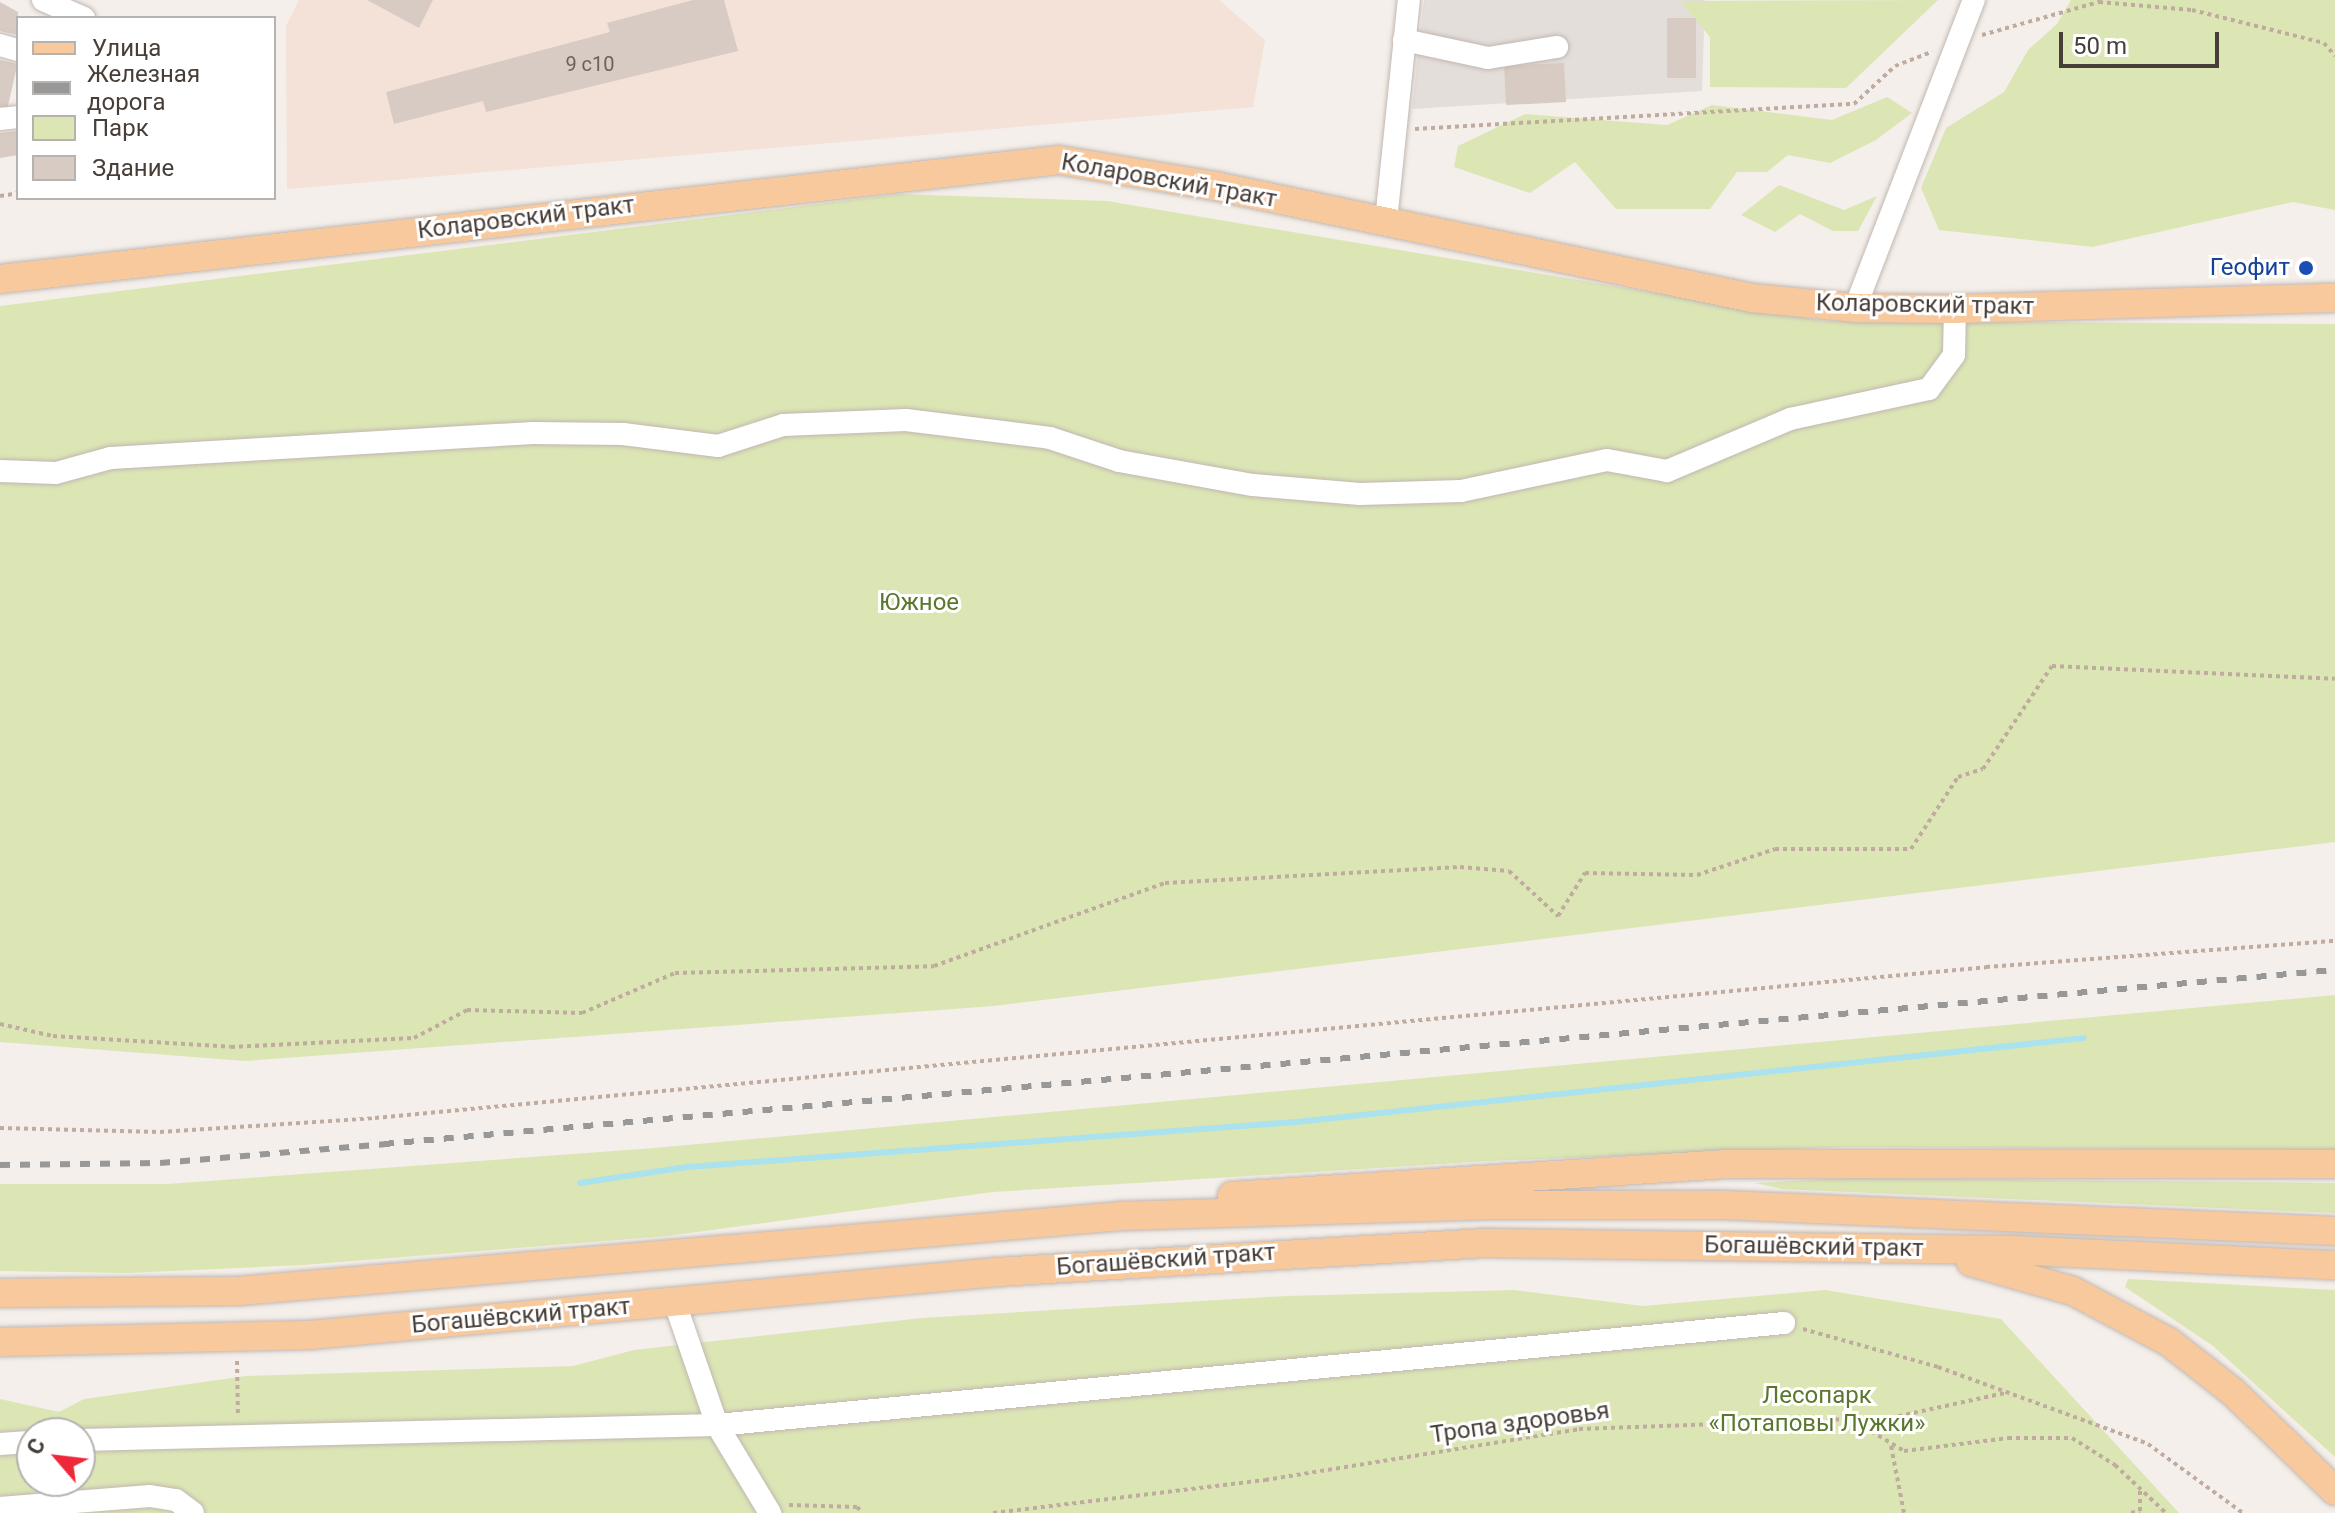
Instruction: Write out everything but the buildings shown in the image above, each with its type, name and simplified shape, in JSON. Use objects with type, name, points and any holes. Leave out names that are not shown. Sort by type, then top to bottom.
[{"type":"main road","name":"Коларовский тракт","points":[[0,279],[1059,160],[1386,221],[1752,298],[1855,308],[1955,309],[2335,298]]},
{"type":"main road","points":[[1121,1216],[1302,1188],[1714,1165],[2335,1164]]},
{"type":"main road","name":"Богашёвский тракт","points":[[0,1293],[279,1288],[1121,1216],[1708,1204],[2335,1231]]},
{"type":"main road","name":"Богашёвский тракт","points":[[0,1342],[237,1338],[1319,1250],[1597,1242],[2335,1265]]},
{"type":"main road","points":[[1835,1248],[2012,1270],[2131,1318],[2233,1392],[2335,1491]]},
{"type":"street","points":[[43,0],[79,16]]},
{"type":"street","points":[[1386,221],[1393,130],[1409,0]]},
{"type":"street","points":[[1855,308],[1974,0]]},
{"type":"street","points":[[1404,40],[1488,58],[1557,47]]},
{"type":"street","points":[[0,471],[56,473],[111,458],[533,433],[623,434],[718,446],[783,425],[906,420],[1050,438],[1119,461],[1253,485],[1360,494],[1461,491],[1607,460],[1667,471],[1790,419],[1929,389],[1954,355],[1955,309]]},
{"type":"street","points":[[675,1303],[717,1425],[770,1513]]},
{"type":"street","points":[[96,1440],[717,1425],[1784,1323]]},
{"type":"street","points":[[0,1508],[150,1496],[176,1500],[193,1513]]},
{"type":"path","points":[[1393,130],[1854,104],[1895,66],[1958,42],[2099,2],[2192,10],[2324,43],[2335,56]]},
{"type":"path","points":[[0,1024],[53,1036],[231,1047],[414,1038],[467,1010],[582,1013],[675,973],[934,966],[1165,883],[1222,879],[1460,867],[1509,871],[1558,916],[1585,873],[1697,875],[1775,849],[1911,849],[1958,777],[1983,769],[2052,666],[2335,679]]},
{"type":"path","points":[[0,1128],[160,1132],[375,1118],[1986,967],[2335,941]]},
{"type":"path","points":[[1784,1323],[2008,1393],[2148,1444],[2243,1513]]},
{"type":"path","points":[[237,1338],[238,1437]]},
{"type":"path","name":"Тропа здоровья","points":[[993,1513],[1265,1480],[1579,1429],[1764,1419],[1867,1423],[2008,1393]]},
{"type":"path","points":[[1867,1423],[1890,1444],[1904,1451],[2008,1438],[2072,1438],[2140,1489],[2166,1513]]},
{"type":"path","points":[[1890,1444],[1904,1513]]},
{"type":"path","points":[[2131,1513],[2140,1511],[2140,1489]]},
{"type":"path","points":[[757,1491],[803,1510],[852,1506],[863,1513]]},
{"type":"shaded area","points":[[299,0],[1219,0],[1265,40],[1253,107],[287,189],[286,26]]},
{"type":"shaded area","points":[[1424,0],[1705,0],[1702,91],[1412,109]]},
{"type":"green space","points":[[1938,0],[1846,88],[1710,87],[1710,37],[1680,1]]},
{"type":"green space","points":[[2071,0],[2335,0],[2335,210],[2293,202],[2092,247],[1939,230],[1921,188],[1946,128],[2004,92],[2028,50],[2057,24]]},
{"type":"green space","points":[[1887,97],[1912,113],[1876,140],[1830,163],[1788,155],[1767,172],[1737,172],[1710,209],[1616,209],[1575,162],[1530,193],[1454,167],[1458,146],[1525,114],[1667,125],[1712,105],[1832,120]]},
{"type":"green space","points":[[1779,185],[1844,210],[1877,196],[1858,231],[1833,231],[1800,214],[1775,232],[1741,215]]},
{"type":"green space","name":"Южное","points":[[898,194],[1107,201],[1823,321],[2335,324],[2335,842],[994,1006],[245,1061],[0,1042],[0,306]]},
{"type":"green space","points":[[2335,995],[2335,1150],[1849,1147],[1488,1161],[993,1192],[667,1236],[303,1265],[128,1273],[0,1271],[0,1184],[167,1184],[654,1148]]},
{"type":"green space","points":[[1849,1178],[2335,1183],[2335,1213],[1782,1189],[1755,1183]]},
{"type":"green space","points":[[2128,1279],[2335,1290],[2335,1457],[2213,1346],[2125,1287]]},
{"type":"green space","name":"Лесопарк «Потаповы Лужки»","points":[[1514,1290],[1643,1306],[1825,1290],[2001,1319],[2179,1513],[0,1513],[0,1399],[59,1412],[84,1399],[246,1376],[573,1366],[634,1350],[922,1318],[1286,1296]]},
{"type":"waterway","points":[[580,1183],[687,1167],[1296,1122],[2084,1038]]},
{"type":"railway","points":[[0,1165],[160,1163],[2335,970]]},
{"type":"place","name":"Геофит","points":[[2306,268]]}]
